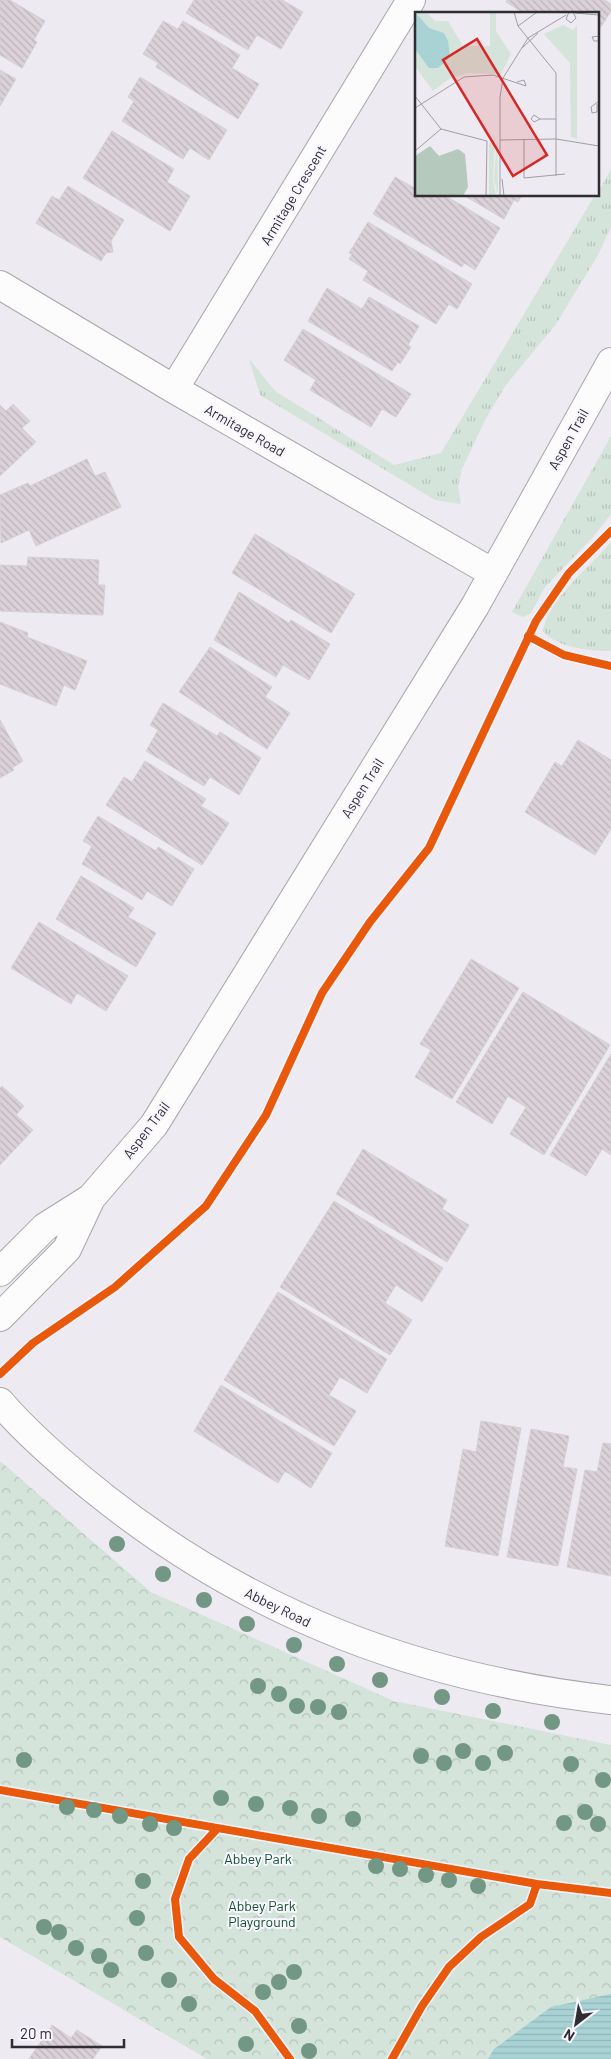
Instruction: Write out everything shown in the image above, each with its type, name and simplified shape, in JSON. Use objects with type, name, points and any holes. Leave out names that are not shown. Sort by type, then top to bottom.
[{"type":"street","name":"Armitage Crescent","points":[[174,389],[411,0]]},
{"type":"street","name":"Armitage Road","points":[[0,285],[174,389],[492,573]]},
{"type":"street","name":"Aspen Trail","points":[[0,1317],[67,1249],[91,1198],[154,1125],[469,614],[611,362]]},
{"type":"street","name":"Aspen Trail","points":[[0,1272],[44,1227],[91,1198]]},
{"type":"street","name":"Abbey Road","points":[[0,1402],[72,1472],[142,1527],[216,1575],[294,1616],[376,1650],[461,1676],[548,1693],[611,1700]]},
{"type":"green space","points":[[611,169],[611,227],[598,255],[556,324],[506,385],[485,420],[462,469],[458,487],[461,504],[435,500],[260,395],[249,359],[275,391],[394,465],[441,453],[594,196],[598,196]]},
{"type":"green space","points":[[611,436],[611,514],[592,538],[545,587],[531,613],[523,617],[512,612]]},
{"type":"green space","points":[[611,542],[611,651],[584,649],[565,645],[549,637],[543,631],[552,607]]},
{"type":"green space","name":"Abbey Park","points":[[0,1461],[151,1592],[394,1701],[611,1745],[611,2059],[207,2059],[0,1937]]},
{"type":"water","points":[[611,1994],[611,2059],[488,2059],[494,2049],[551,2007]]},
{"type":"building","points":[[0,0],[10,0],[45,21],[34,40],[37,42],[22,68],[0,55]]},
{"type":"building","points":[[194,0],[282,0],[303,12],[281,49],[257,35],[248,50],[186,13]]},
{"type":"building","points":[[507,0],[605,0],[611,4],[611,11],[598,31],[598,12],[522,12],[506,2]]},
{"type":"building","points":[[163,21],[178,29],[183,21],[240,55],[232,68],[259,84],[238,119],[156,67],[158,63],[143,54]]},
{"type":"building","points":[[0,70],[16,79],[0,106]]},
{"type":"building","points":[[140,77],[227,130],[209,160],[190,148],[183,159],[122,121],[134,101],[128,97]]},
{"type":"building","points":[[112,131],[174,169],[167,182],[190,196],[170,231],[83,178]]},
{"type":"building","points":[[395,177],[415,188],[415,196],[446,196],[500,228],[475,270],[464,263],[462,267],[373,214]]},
{"type":"building","points":[[68,186],[124,220],[111,241],[113,252],[106,253],[101,261],[36,223],[52,196],[59,200]]},
{"type":"building","points":[[465,196],[521,196],[518,202],[514,200],[504,219]]},
{"type":"building","points":[[368,222],[472,284],[457,309],[449,304],[436,324],[363,280],[368,271],[349,259],[352,254],[349,253]]},
{"type":"building","points":[[327,288],[362,309],[369,297],[419,326],[408,345],[411,347],[400,364],[398,362],[392,371],[308,321]]},
{"type":"building","points":[[303,329],[411,394],[396,417],[382,409],[371,427],[310,390],[316,380],[284,360]]},
{"type":"building","points":[[13,404],[30,421],[22,428],[36,442],[0,476],[0,405],[6,411]]},
{"type":"building","points":[[87,459],[95,476],[105,472],[121,507],[36,546],[29,530],[1,543],[0,495],[28,483],[30,486]]},
{"type":"building","points":[[255,534],[355,594],[331,633],[232,573]]},
{"type":"building","points":[[28,557],[99,560],[98,585],[105,585],[103,615],[0,611],[0,565],[27,566]]},
{"type":"building","points":[[239,592],[289,623],[291,620],[330,644],[309,680],[283,665],[276,677],[214,640]]},
{"type":"building","points":[[0,622],[28,633],[27,637],[87,661],[75,690],[64,685],[56,706],[0,684]]},
{"type":"building","points":[[210,647],[272,687],[265,697],[290,713],[267,749],[179,692]]},
{"type":"building","points":[[163,703],[217,736],[220,732],[261,758],[239,795],[210,777],[204,786],[146,751],[158,730],[150,725]]},
{"type":"building","points":[[0,720],[23,761],[12,768],[14,770],[0,778]]},
{"type":"building","points":[[578,740],[611,760],[611,829],[595,855],[525,812],[555,762],[562,766]]},
{"type":"building","points":[[145,761],[206,799],[201,806],[229,823],[202,865],[106,805],[124,777],[132,782]]},
{"type":"building","points":[[98,816],[156,851],[158,847],[194,869],[172,906],[147,891],[142,900],[82,864],[92,846],[83,841]]},
{"type":"building","points":[[81,876],[134,908],[128,917],[156,933],[136,967],[56,919]]},
{"type":"building","points":[[39,922],[128,976],[106,1011],[77,993],[71,1004],[11,968]]},
{"type":"building","points":[[471,959],[519,988],[452,1099],[415,1077],[431,1050],[420,1044]]},
{"type":"building","points":[[523,992],[610,1045],[544,1155],[510,1134],[526,1107],[508,1096],[492,1124],[456,1102]]},
{"type":"building","points":[[611,1054],[611,1155],[602,1149],[586,1176],[550,1155]]},
{"type":"building","points":[[2,1086],[24,1106],[16,1115],[33,1130],[0,1165],[0,1088]]},
{"type":"building","points":[[363,1149],[447,1200],[442,1209],[469,1225],[447,1262],[336,1194]]},
{"type":"building","points":[[334,1201],[443,1268],[422,1302],[396,1285],[385,1303],[412,1320],[390,1355],[280,1287]]},
{"type":"building","points":[[278,1292],[387,1359],[367,1393],[340,1377],[329,1395],[356,1411],[334,1446],[224,1380]]},
{"type":"building","points":[[221,1385],[332,1453],[311,1488],[285,1471],[278,1483],[194,1431]]},
{"type":"building","points":[[481,1421],[521,1428],[498,1556],[445,1546],[463,1449],[476,1452]]},
{"type":"building","points":[[531,1429],[569,1436],[563,1467],[577,1469],[558,1566],[507,1557]]},
{"type":"building","points":[[603,1443],[611,1444],[611,1576],[567,1567],[585,1470],[597,1472]]},
{"type":"building","points":[[52,2025],[71,2038],[77,2030],[102,2046],[93,2059],[29,2059]]},
{"type":"cycle path","points":[[0,1374],[33,1343],[115,1287],[206,1206],[266,1115],[322,993],[370,922],[429,848],[536,621],[569,573],[611,531]]},
{"type":"cycle path","points":[[528,636],[564,655],[611,666]]},
{"type":"cycle path","points":[[0,1790],[537,1884],[611,1893]]},
{"type":"cycle path","points":[[217,1829],[189,1859],[175,1899],[179,1937],[214,1979],[255,2011],[290,2059]]},
{"type":"cycle path","points":[[392,2059],[422,2006],[449,1967],[481,1937],[530,1904],[537,1884]]},
{"type":"park label","name":"Abbey Park Playground","points":[[262,1914]]}]
